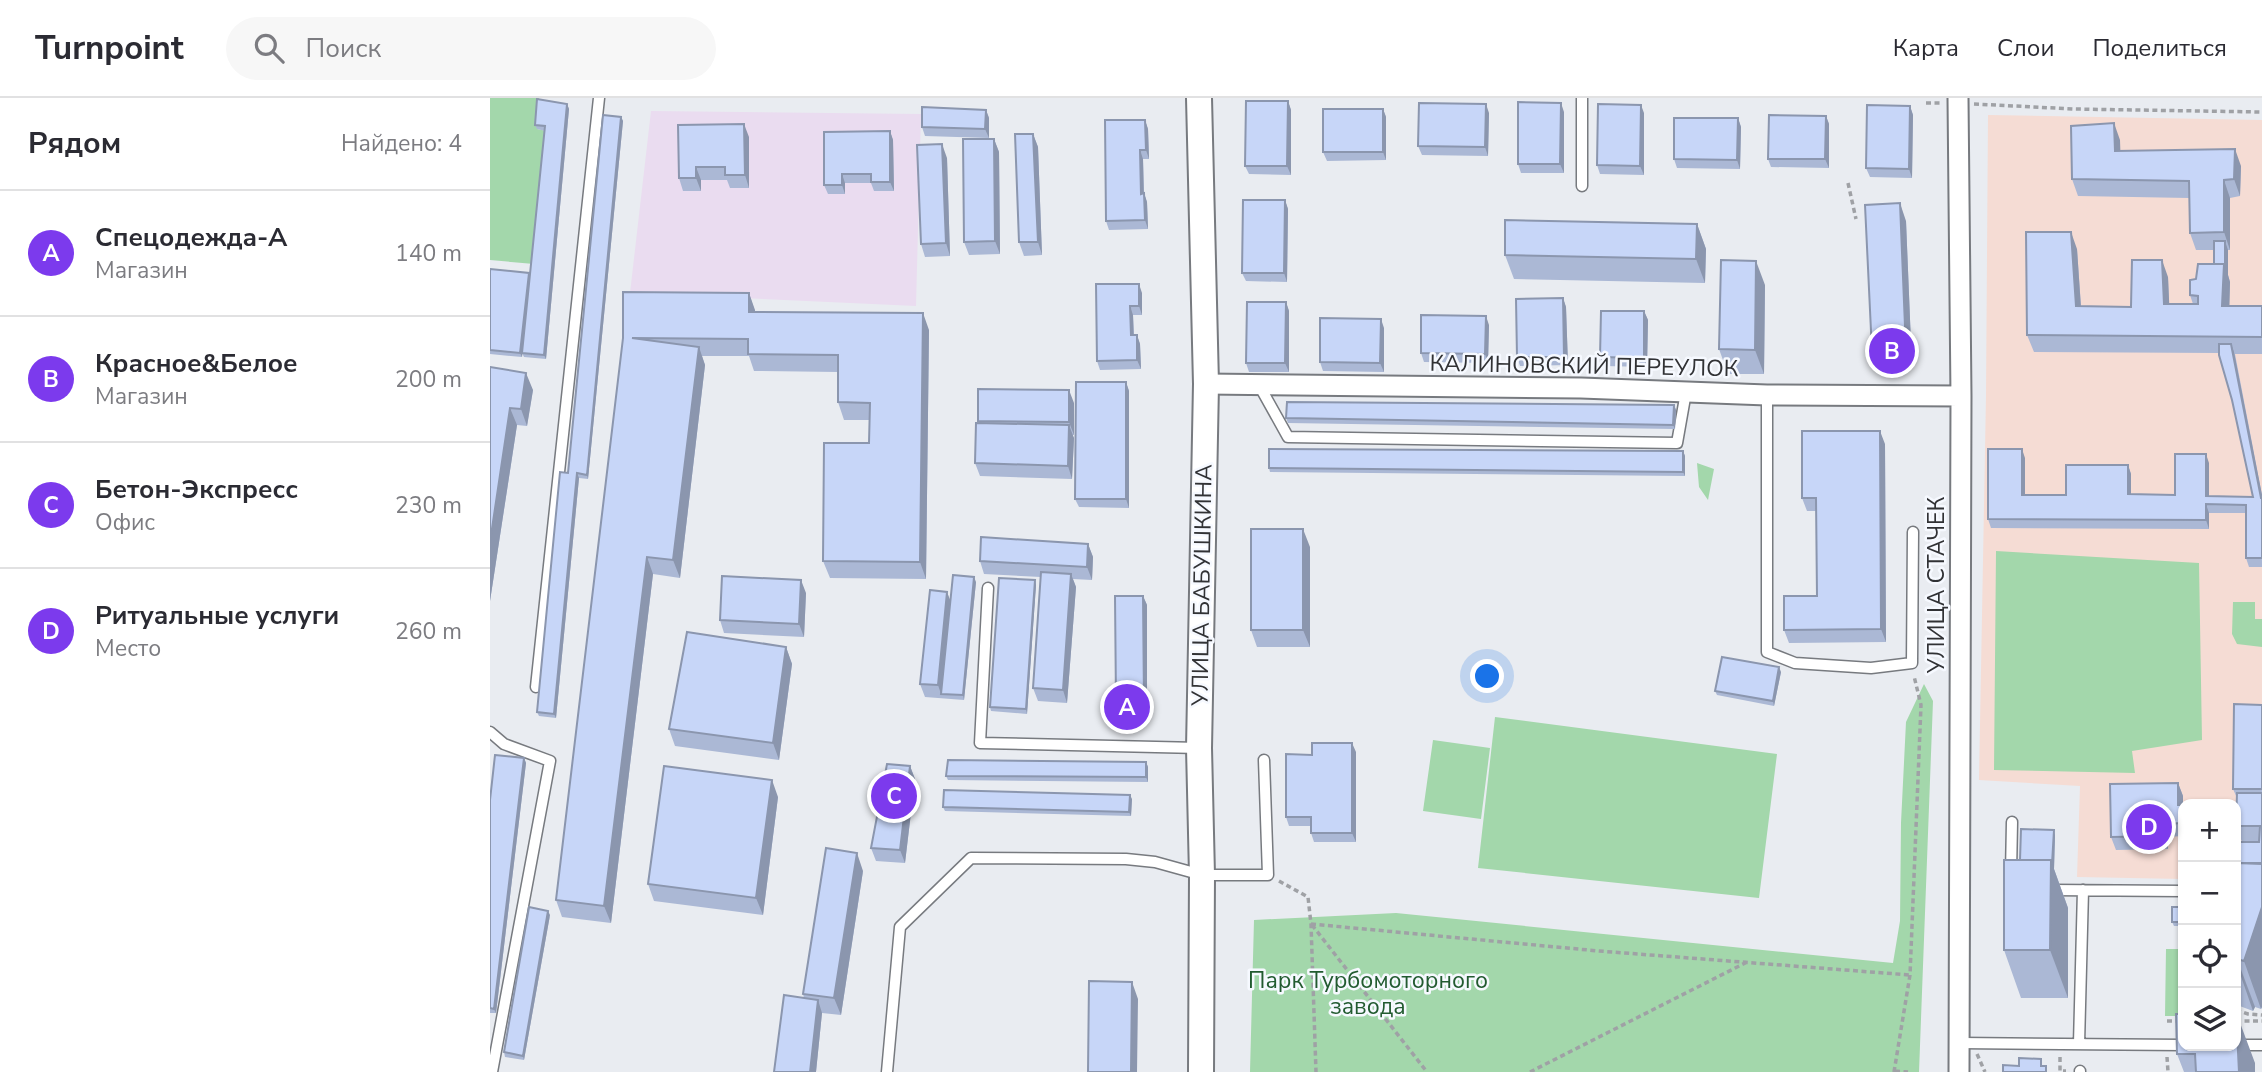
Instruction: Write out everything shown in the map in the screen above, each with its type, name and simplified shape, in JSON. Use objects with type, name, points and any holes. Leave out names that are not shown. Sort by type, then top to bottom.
[{"type":"street","name":"УЛИЦА БАБУШКИНА","points":[[1199,98],[1206,384],[1199,748],[1202,875],[1201,1072]]},
{"type":"street","name":"УЛИЦА СТАЧЕК","points":[[1959,101],[1959,1072]]},
{"type":"street","name":"КАЛИНОВСКИЙ ПЕРЕУЛОК","points":[[1206,384],[1961,396]]},
{"type":"lane","points":[[536,687],[599,98]]},
{"type":"lane","points":[[1582,98],[1582,186]]},
{"type":"lane","points":[[1259,384],[1288,436],[1302,437],[1677,443],[1686,392]]},
{"type":"lane","points":[[1767,395],[1767,652],[1795,663],[1871,668],[1912,663],[1913,532]]},
{"type":"lane","points":[[988,588],[980,743],[1199,748]]},
{"type":"lane","points":[[490,733],[504,744],[550,761],[492,1072]]},
{"type":"lane","points":[[887,1072],[900,928],[971,858],[1126,859],[1155,862],[1202,875],[1268,875],[1265,760]]},
{"type":"lane","points":[[2011,890],[2012,822]]},
{"type":"lane","points":[[2035,890],[2178,891]]},
{"type":"lane","points":[[2079,1044],[2083,890]]},
{"type":"lane","points":[[1960,1043],[2178,1045]]},
{"type":"lane","points":[[2241,1045],[2262,1045]]},
{"type":"path","points":[[1926,103],[1959,101],[2262,113]]},
{"type":"path","points":[[1848,183],[1856,219]]},
{"type":"path","points":[[1908,1072],[1895,1072],[1910,975],[1921,705],[1912,663]]},
{"type":"path","points":[[1268,875],[1308,897],[1316,1072]]},
{"type":"path","points":[[1311,924],[1910,975]]},
{"type":"path","points":[[1311,924],[1427,1072]]},
{"type":"path","points":[[1530,1072],[1747,962]]},
{"type":"path","points":[[2241,1012],[2262,1014]]},
{"type":"path","points":[[2167,1021],[2178,1021]]},
{"type":"path","points":[[2241,1021],[2262,1021]]},
{"type":"shaded area","points":[[651,111],[921,114],[916,306],[630,293]]},
{"type":"shaded area","points":[[1988,115],[2262,120],[2262,859],[2241,858],[2241,799],[2178,799],[2178,879],[2077,877],[2080,786],[1979,780]]},
{"type":"green space","points":[[490,98],[539,98],[537,129],[547,131],[534,264],[490,260]]},
{"type":"green space","points":[[1697,463],[1714,469],[1708,500],[1699,487]]},
{"type":"green space","points":[[1996,551],[2199,563],[2202,740],[2132,751],[2135,773],[1994,770]]},
{"type":"green space","points":[[2233,602],[2255,602],[2255,619],[2262,619],[2262,647],[2237,644],[2232,634]]},
{"type":"green space","name":"Парк Турбомоторного завода","points":[[1924,684],[1933,701],[1919,1072],[1250,1072],[1254,920],[1396,913],[1893,963],[1900,921],[1906,722]]},
{"type":"green space","points":[[1495,717],[1777,754],[1759,898],[1478,868]]},
{"type":"green space","points":[[1433,740],[1490,748],[1481,819],[1423,811]]},
{"type":"green space","points":[[2166,949],[2178,949],[2178,1016],[2165,1016]]},
{"type":"building","points":[[537,99],[567,104],[544,355],[522,353],[545,126],[535,125]]},
{"type":"building","points":[[1246,101],[1288,101],[1287,166],[1245,166]]},
{"type":"building","points":[[1518,102],[1561,103],[1560,164],[1518,164]]},
{"type":"building","points":[[1419,103],[1486,104],[1485,147],[1418,146]]},
{"type":"building","points":[[1598,104],[1641,105],[1640,166],[1597,165]]},
{"type":"building","points":[[1867,105],[1910,106],[1909,169],[1866,168]]},
{"type":"building","points":[[922,107],[986,110],[985,129],[922,127]]},
{"type":"building","points":[[1323,109],[1383,109],[1383,152],[1323,152]]},
{"type":"building","points":[[603,115],[621,117],[587,475],[577,473],[554,714],[537,712],[560,472],[568,473]]},
{"type":"building","points":[[1769,115],[1826,116],[1825,159],[1768,159]]},
{"type":"building","points":[[1674,118],[1738,118],[1737,160],[1674,159]]},
{"type":"building","points":[[1105,120],[1145,120],[1146,150],[1140,150],[1141,194],[1144,193],[1145,220],[1106,221]]},
{"type":"building","points":[[2114,123],[2115,151],[2235,149],[2234,179],[2224,180],[2224,232],[2190,233],[2189,181],[2072,179],[2071,126]]},
{"type":"building","points":[[744,124],[745,175],[725,175],[725,167],[696,167],[696,178],[679,178],[678,125]]},
{"type":"building","points":[[890,131],[890,182],[871,182],[871,174],[842,174],[842,185],[824,185],[824,132]]},
{"type":"building","points":[[1015,134],[1033,134],[1038,242],[1019,242]]},
{"type":"building","points":[[963,139],[994,139],[995,241],[964,242]]},
{"type":"building","points":[[942,144],[946,243],[921,244],[917,145]]},
{"type":"building","points":[[1243,200],[1285,200],[1284,273],[1242,273]]},
{"type":"building","points":[[1900,203],[1906,351],[1872,352],[1865,205]]},
{"type":"building","points":[[1505,220],[1697,224],[1696,259],[1505,255]]},
{"type":"building","points":[[2026,232],[2071,232],[2076,306],[2131,307],[2132,260],[2162,260],[2164,304],[2198,304],[2198,296],[2190,295],[2190,280],[2196,279],[2198,264],[2224,264],[2222,306],[2262,306],[2262,337],[2027,335]]},
{"type":"building","points":[[2214,241],[2225,241],[2225,266],[2214,264]]},
{"type":"building","points":[[1721,260],[1756,261],[1755,350],[1719,349]]},
{"type":"building","points":[[490,269],[529,273],[520,353],[490,350]]},
{"type":"building","points":[[1096,284],[1139,284],[1139,306],[1130,306],[1131,335],[1137,335],[1137,360],[1097,361]]},
{"type":"building","points":[[623,292],[749,293],[749,312],[923,313],[920,562],[823,561],[824,443],[869,443],[870,403],[838,402],[838,355],[748,354],[748,339],[632,338],[699,347],[673,560],[647,557],[604,906],[556,900],[623,338]]},
{"type":"building","points":[[1563,298],[1564,357],[1517,357],[1516,299]]},
{"type":"building","points":[[1247,302],[1286,302],[1285,363],[1246,363]]},
{"type":"building","points":[[1601,311],[1644,311],[1644,358],[1600,357]]},
{"type":"building","points":[[1421,315],[1486,316],[1485,354],[1421,353]]},
{"type":"building","points":[[1320,318],[1381,319],[1380,363],[1320,362]]},
{"type":"building","points":[[2219,344],[2231,344],[2262,498],[2262,558],[2246,558],[2246,505],[2206,504],[2206,520],[1988,519],[1988,449],[2022,449],[2022,495],[2066,495],[2066,465],[2128,465],[2128,494],[2175,495],[2175,454],[2206,454],[2206,496],[2253,497],[2232,400],[2219,355]]},
{"type":"building","points":[[490,367],[526,373],[521,409],[510,408],[490,542]]},
{"type":"building","points":[[1076,382],[1126,382],[1126,499],[1075,499]]},
{"type":"building","points":[[978,389],[1069,390],[1069,422],[978,421]]},
{"type":"building","points":[[1287,402],[1674,405],[1673,425],[1286,418]]},
{"type":"building","points":[[976,423],[1069,425],[1068,466],[975,463]]},
{"type":"building","points":[[1802,431],[1880,431],[1881,629],[1784,630],[1784,596],[1817,596],[1816,498],[1802,498]]},
{"type":"building","points":[[1269,449],[1683,451],[1683,472],[1269,468]]},
{"type":"building","points":[[1251,529],[1303,529],[1303,630],[1251,630]]},
{"type":"building","points":[[981,537],[1088,544],[1087,567],[980,561]]},
{"type":"building","points":[[1041,572],[1071,574],[1063,690],[1033,688]]},
{"type":"building","points":[[953,575],[974,577],[963,695],[941,694]]},
{"type":"building","points":[[722,576],[801,580],[799,624],[720,620]]},
{"type":"building","points":[[999,578],[1035,580],[1026,709],[990,707]]},
{"type":"building","points":[[930,590],[947,592],[938,685],[920,684]]},
{"type":"building","points":[[1115,596],[1143,596],[1144,701],[1116,702]]},
{"type":"building","points":[[687,632],[786,647],[773,743],[669,729]]},
{"type":"building","points":[[1722,657],[1779,667],[1773,701],[1715,691]]},
{"type":"building","points":[[2234,704],[2262,705],[2262,789],[2233,789]]},
{"type":"building","points":[[1312,743],[1352,743],[1352,833],[1311,833],[1311,817],[1286,817],[1286,754],[1312,755]]},
{"type":"building","points":[[495,755],[524,758],[494,1009],[490,1008],[490,800]]},
{"type":"building","points":[[948,760],[1146,762],[1146,777],[946,776]]},
{"type":"building","points":[[887,764],[910,766],[900,850],[871,848]]},
{"type":"building","points":[[664,766],[772,780],[756,898],[648,884]]},
{"type":"building","points":[[2178,783],[2178,823],[2163,824],[2163,836],[2111,837],[2110,784]]},
{"type":"building","points":[[944,790],[1130,795],[1129,812],[943,807]]},
{"type":"building","points":[[2237,793],[2262,793],[2262,863],[2241,863],[2241,842],[2259,842],[2260,826],[2241,826],[2241,799],[2237,799]]},
{"type":"building","points":[[2021,829],[2054,830],[2052,864],[2051,860],[2020,860]]},
{"type":"building","points":[[826,848],[857,853],[834,998],[803,994]]},
{"type":"building","points":[[2004,860],[2051,860],[2050,950],[2004,950]]},
{"type":"building","points":[[2241,863],[2262,864],[2262,907],[2244,961],[2241,960]]},
{"type":"building","points":[[529,907],[548,911],[523,1056],[504,1052]]},
{"type":"building","points":[[2172,907],[2178,907],[2178,922],[2172,922]]},
{"type":"building","points":[[1089,981],[1132,982],[1131,1072],[1088,1072]]},
{"type":"building","points":[[784,995],[818,1000],[810,1072],[774,1072]]},
{"type":"building","points":[[2176,1014],[2178,1051],[2238,1051],[2239,1072],[2196,1072],[2195,1054],[2177,1054]]},
{"type":"building","points":[[2019,1058],[2041,1059],[2041,1066],[2046,1066],[2046,1072],[2003,1072],[2003,1065],[2019,1066]]},
{"type":"place","name":"Красное&Белое","points":[[1892,351]]},
{"type":"place","name":"Спецодежда-А","points":[[1127,707]]},
{"type":"place","name":"Бетон-Экспресс","points":[[894,796]]},
{"type":"place","name":"Ритуальные услуги","points":[[2149,827]]}]
